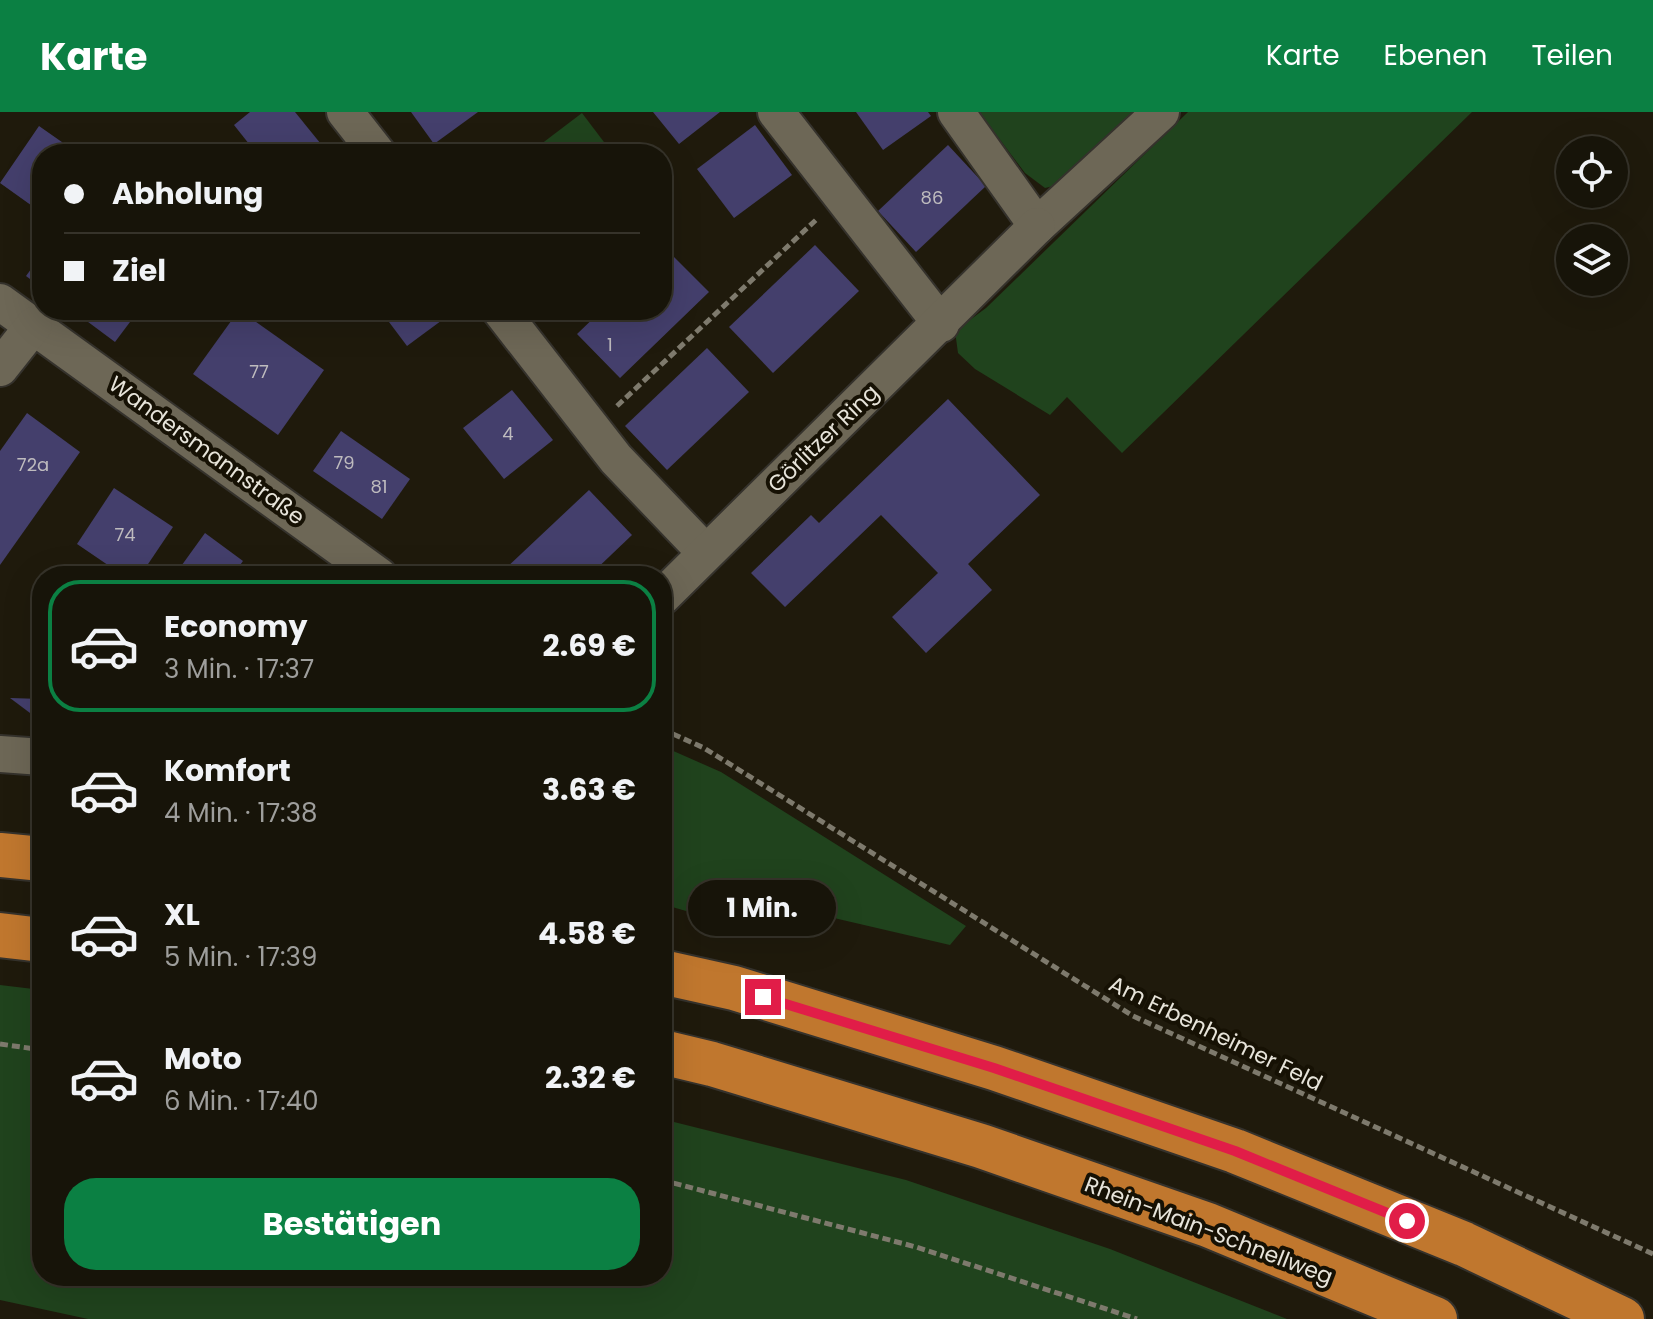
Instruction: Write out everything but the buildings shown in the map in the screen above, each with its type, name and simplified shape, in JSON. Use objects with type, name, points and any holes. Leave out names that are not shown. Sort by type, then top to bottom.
[{"type":"highway","points":[[0,855],[32,858]]},
{"type":"highway","points":[[0,935],[32,939]]},
{"type":"highway","points":[[672,974],[734,988],[1039,1084],[1235,1151],[1464,1244],[1622,1319]]},
{"type":"highway","name":"Rhein-Main-Schnellweg","points":[[672,1054],[981,1146],[1208,1225],[1435,1319]]},
{"type":"street","points":[[345,112],[370,144]]},
{"type":"street","points":[[776,112],[941,324]]},
{"type":"street","points":[[956,112],[1037,226]]},
{"type":"street","name":"Görlitzer Ring","points":[[672,587],[1037,226],[1161,112]]},
{"type":"street","name":"Wandersmannstraße","points":[[0,302],[365,566]]},
{"type":"street","points":[[508,320],[616,459],[705,552]]},
{"type":"street","points":[[0,368],[34,325]]},
{"type":"street","points":[[0,754],[32,756]]},
{"type":"path","points":[[592,429],[842,196]]},
{"type":"path","name":"Am Erbenheimer Feld","points":[[672,734],[704,748],[1133,1016],[1653,1254]]},
{"type":"path","points":[[0,1044],[32,1049]]},
{"type":"path","points":[[672,1183],[916,1247],[1137,1319]]},
{"type":"green space","points":[[979,112],[1149,112],[1071,182],[1045,188],[1025,173]]},
{"type":"green space","points":[[1188,112],[1472,112],[1122,453],[1067,397],[1050,415],[975,369],[958,353],[955,331],[986,308]]},
{"type":"green space","points":[[582,113],[605,144],[541,144]]},
{"type":"green space","points":[[672,750],[721,772],[966,926],[950,945],[740,896],[686,911],[672,907]]},
{"type":"green space","points":[[0,985],[32,989],[32,1286],[672,1286],[672,1122],[906,1180],[1110,1249],[1287,1319],[88,1319],[0,1300]]},
{"type":"route","points":[[763,997],[994,1068],[1235,1151],[1407,1221]]}]
